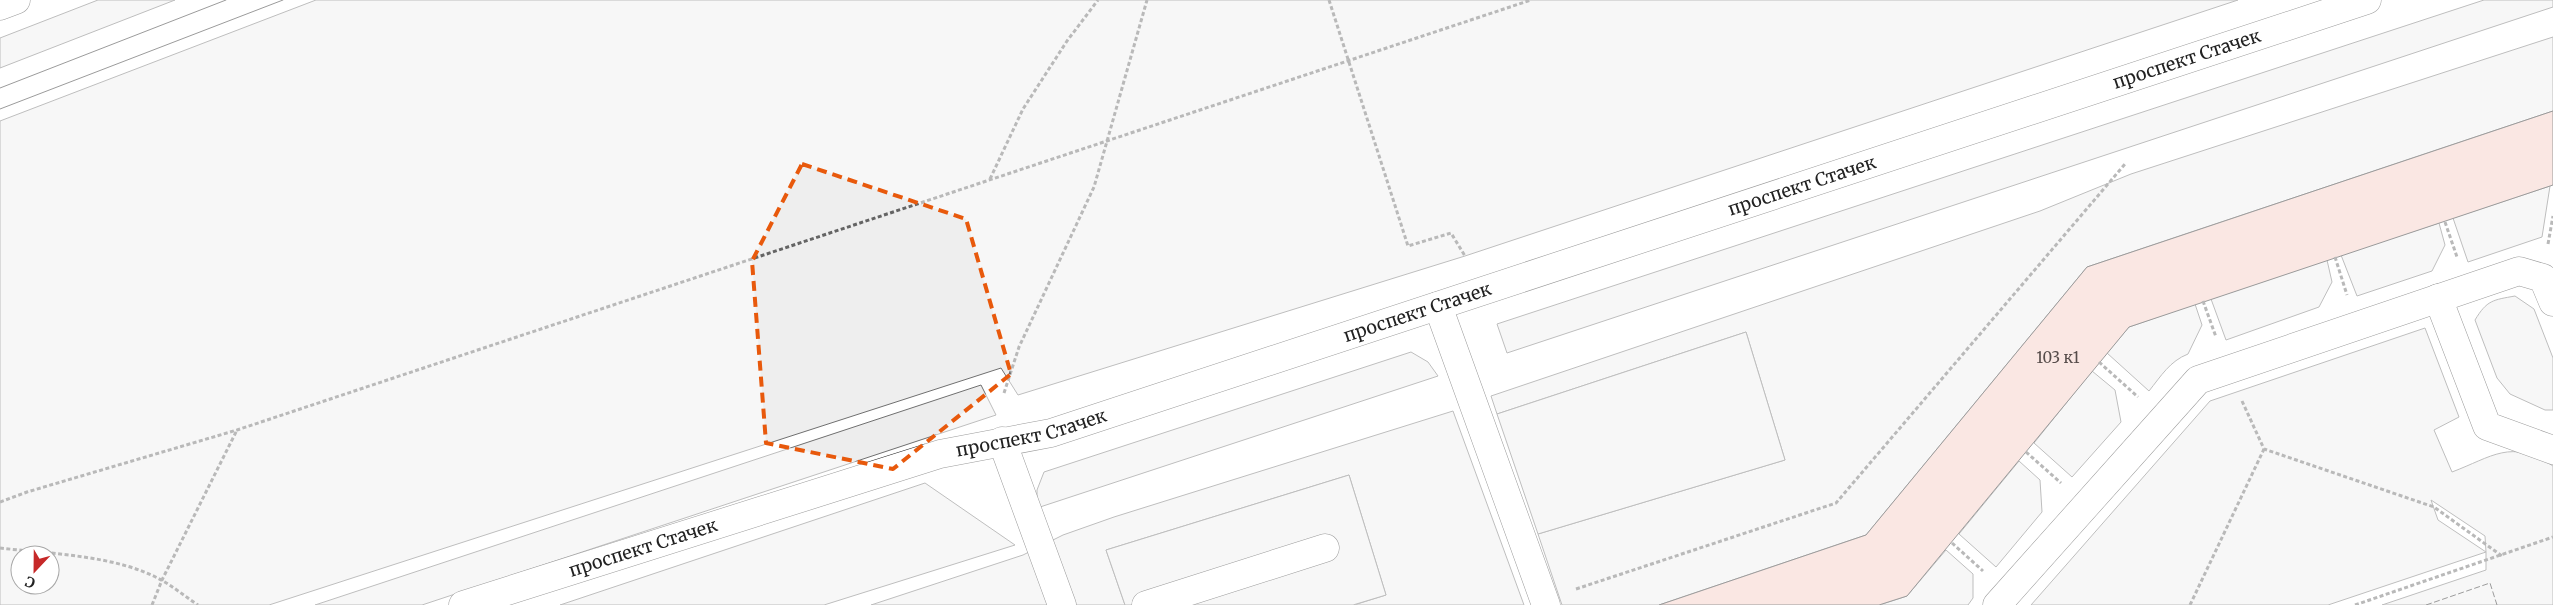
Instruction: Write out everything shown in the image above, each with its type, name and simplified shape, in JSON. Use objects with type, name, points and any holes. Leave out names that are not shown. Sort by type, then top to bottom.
[{"type":"street","points":[[0,6],[16,0]]},
{"type":"street","name":"проспект Стачек","points":[[463,605],[930,457],[1002,441],[1051,433],[2367,0]]},
{"type":"street","points":[[2002,599],[2198,380],[2519,271],[2543,278],[2553,302]]},
{"type":"street","points":[[2438,298],[2487,426],[2553,450]]},
{"type":"street","points":[[1438,306],[1545,602]]},
{"type":"street","points":[[1002,441],[1062,605]]},
{"type":"street","points":[[1146,605],[1325,548]]},
{"type":"path","points":[[990,179],[1023,110],[1067,41],[1098,0]]},
{"type":"path","points":[[1004,393],[1019,347],[1094,187],[1147,0]]},
{"type":"path","points":[[1329,0],[1408,246],[1452,233],[1465,256]]},
{"type":"path","points":[[0,502],[27,492],[237,430],[1531,0]]},
{"type":"path","points":[[1545,602],[1836,503],[2125,164]]},
{"type":"path","points":[[2099,362],[2163,419]]},
{"type":"path","points":[[2228,370],[2264,449],[2434,507],[2502,556]]},
{"type":"path","points":[[152,605],[162,580],[237,430]]},
{"type":"path","points":[[2190,605],[2264,449]]},
{"type":"path","points":[[2026,452],[2086,506]]},
{"type":"path","points":[[2355,605],[2553,538]]},
{"type":"path","points":[[1952,543],[2002,599]]},
{"type":"path","points":[[0,548],[65,555],[126,566],[162,580],[198,605]]},
{"type":"highlighted area","points":[[802,164],[966,219],[1011,374],[893,469],[766,443],[752,261]]},
{"type":"shaded area","points":[[98,0],[175,0],[0,68],[0,38]]},
{"type":"shaded area","points":[[316,0],[2238,0],[1465,256],[1018,395],[1001,368],[269,605],[0,605],[0,121]]},
{"type":"shaded area","points":[[2484,0],[2553,0],[2553,7],[1507,353],[1497,324]]},
{"type":"shaded area","points":[[2553,37],[2553,111],[2087,267],[1866,535],[1659,605],[1562,605],[1538,534],[1785,460],[1746,332],[1497,414],[1491,396],[2040,211],[2131,174]]},
{"type":"shaded area","points":[[2550,186],[2542,237],[2468,262],[2453,218]]},
{"type":"shaded area","points":[[2439,223],[2445,245],[2432,271],[2357,296],[2341,255]]},
{"type":"shaded area","points":[[2327,260],[2332,282],[2319,307],[2226,340],[2211,299]]},
{"type":"shaded area","points":[[2515,296],[2534,309],[2553,358],[2553,410],[2545,410],[2510,394],[2497,378],[2475,320],[2483,308],[2491,302]]},
{"type":"shaded area","points":[[2195,304],[2202,325],[2188,354],[2171,365],[2149,391],[2107,353],[2129,327]]},
{"type":"shaded area","points":[[2425,328],[2459,417],[2434,430],[2452,472],[2490,456],[2513,452],[2525,453],[2553,466],[2553,605],[2382,605],[2486,570],[2486,552],[2328,605],[2031,605],[2210,401]],"holes":[[[2431,500],[2485,536],[2486,552],[2438,520]]]},
{"type":"shaded area","points":[[1746,332],[1785,460],[1538,534],[1497,414]]},
{"type":"shaded area","points":[[1411,352],[1428,362],[1438,376],[1037,508],[1037,490],[1044,472]]},
{"type":"shaded area","points":[[2092,371],[2115,390],[2121,422],[2072,477],[2034,443]]},
{"type":"shaded area","points":[[981,385],[996,415],[422,605],[315,605]]},
{"type":"shaded area","points":[[1453,411],[1524,605],[1354,605],[1386,595],[1349,475],[1106,550],[1125,605],[871,605],[1023,555],[1063,535],[1114,517]]},
{"type":"shaded area","points":[[2019,461],[2040,480],[2042,512],[1996,567],[1959,534]]},
{"type":"shaded area","points":[[1349,475],[1386,595],[1353,605],[1125,605],[1106,550]]},
{"type":"shaded area","points":[[925,483],[1015,545],[824,605],[560,605]]},
{"type":"shaded area","points":[[1946,550],[1973,574],[1973,598],[1968,605],[1879,605],[1907,596]]},
{"type":"building","points":[[2553,111],[2553,185],[2129,327],[1907,596],[1879,605],[1659,605],[1866,535],[2087,267]]},
{"type":"tram line","points":[[0,88],[226,0]]},
{"type":"tram line","points":[[0,109],[283,0]]},
{"type":"fence","points":[[2426,605],[2490,583],[2497,605]]}]
